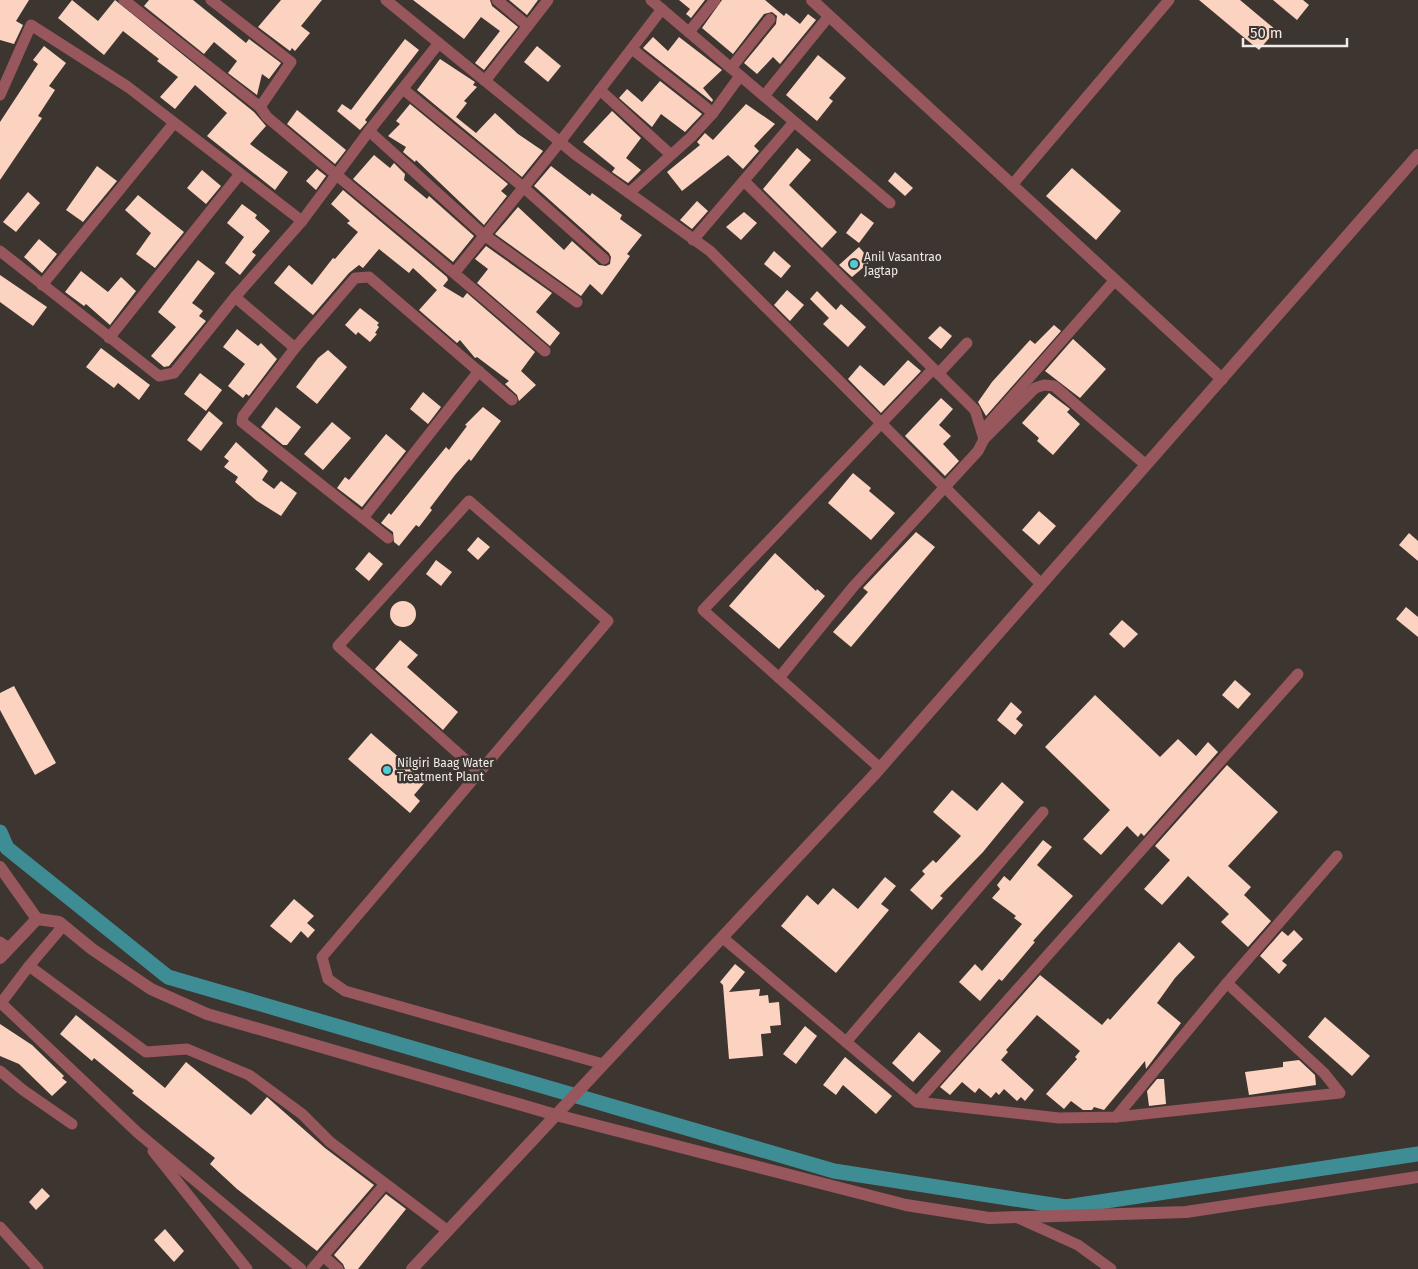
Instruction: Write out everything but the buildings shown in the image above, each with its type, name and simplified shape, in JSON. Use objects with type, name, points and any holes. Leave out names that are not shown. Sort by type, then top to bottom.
[{"type":"street","points":[[124,0],[260,107],[268,117],[455,272],[545,351]]},
{"type":"street","points":[[211,0],[291,62],[260,107]]},
{"type":"street","points":[[386,0],[560,142],[710,251],[1041,584]]},
{"type":"street","points":[[496,0],[528,26]]},
{"type":"street","points":[[485,81],[548,0]]},
{"type":"street","points":[[689,32],[715,0]]},
{"type":"street","points":[[812,0],[1222,379]]},
{"type":"street","points":[[1012,184],[1169,0]]},
{"type":"street","points":[[455,272],[560,142],[632,48],[656,3],[890,203]]},
{"type":"street","points":[[764,96],[829,16]]},
{"type":"street","points":[[629,193],[691,137],[713,113],[736,72],[770,19]]},
{"type":"street","points":[[0,95],[31,25],[128,88],[302,221]]},
{"type":"street","points":[[0,252],[159,376],[174,372],[235,297],[302,221],[368,131],[439,43]]},
{"type":"street","points":[[632,48],[713,113]]},
{"type":"street","points":[[403,88],[523,187],[604,258]]},
{"type":"street","points":[[600,90],[670,154]]},
{"type":"street","points":[[694,240],[794,122]]},
{"type":"street","points":[[42,285],[174,124]]},
{"type":"street","points":[[368,131],[484,234],[577,302]]},
{"type":"street","points":[[412,1269],[880,768],[1418,155]]},
{"type":"street","points":[[109,338],[240,174]]},
{"type":"street","points":[[744,181],[975,410],[983,435]]},
{"type":"street","points":[[388,538],[242,422],[243,416],[295,348],[355,278],[369,277],[512,400]]},
{"type":"street","points":[[779,678],[853,587],[978,451],[983,435],[1115,280]]},
{"type":"street","points":[[235,297],[295,348]]},
{"type":"street","points":[[880,768],[703,610],[881,423],[967,343]]},
{"type":"street","points":[[363,518],[479,371]]},
{"type":"street","points":[[983,435],[1035,388],[1044,384],[1054,386],[1146,465]]},
{"type":"street","points":[[478,771],[338,646],[469,501],[608,621],[478,771],[322,957],[328,980],[345,991],[603,1064]]},
{"type":"street","points":[[917,1102],[1298,674]]},
{"type":"street","points":[[846,1042],[1042,812]]},
{"type":"street","points":[[1116,1118],[1227,983],[1338,856]]},
{"type":"street","points":[[0,867],[37,919],[59,922],[92,949],[151,989],[208,1014],[558,1113],[906,1205],[989,1218],[1186,1212],[1418,1177]]},
{"type":"street","points":[[3,949],[37,919]]},
{"type":"street","points":[[64,926],[29,966],[0,1004],[138,1132],[301,1269]]},
{"type":"street","points":[[723,938],[917,1102],[1059,1118],[1116,1118],[1340,1093],[1324,1073],[1227,983]]},
{"type":"street","points":[[29,966],[146,1052],[187,1049],[249,1075],[302,1114],[330,1142],[448,1231]]},
{"type":"street","points":[[0,1071],[22,1090],[72,1124]]},
{"type":"street","points":[[138,1132],[247,1269]]},
{"type":"street","points":[[312,1269],[385,1184]]},
{"type":"street","points":[[1016,1217],[1078,1245],[1104,1267]]},
{"type":"street","points":[[0,1227],[38,1269]]},
{"type":"street","points":[[323,1256],[338,1269]]},
{"type":"waterway","points":[[0,832],[7,848],[168,977],[834,1171],[1066,1207],[1418,1154]]},
{"type":"place","name":"Anil Vasantrao Jagtap","points":[[854,264]]},
{"type":"place","name":"Nilgiri Baag Water Treatment Plant","points":[[387,770]]}]
